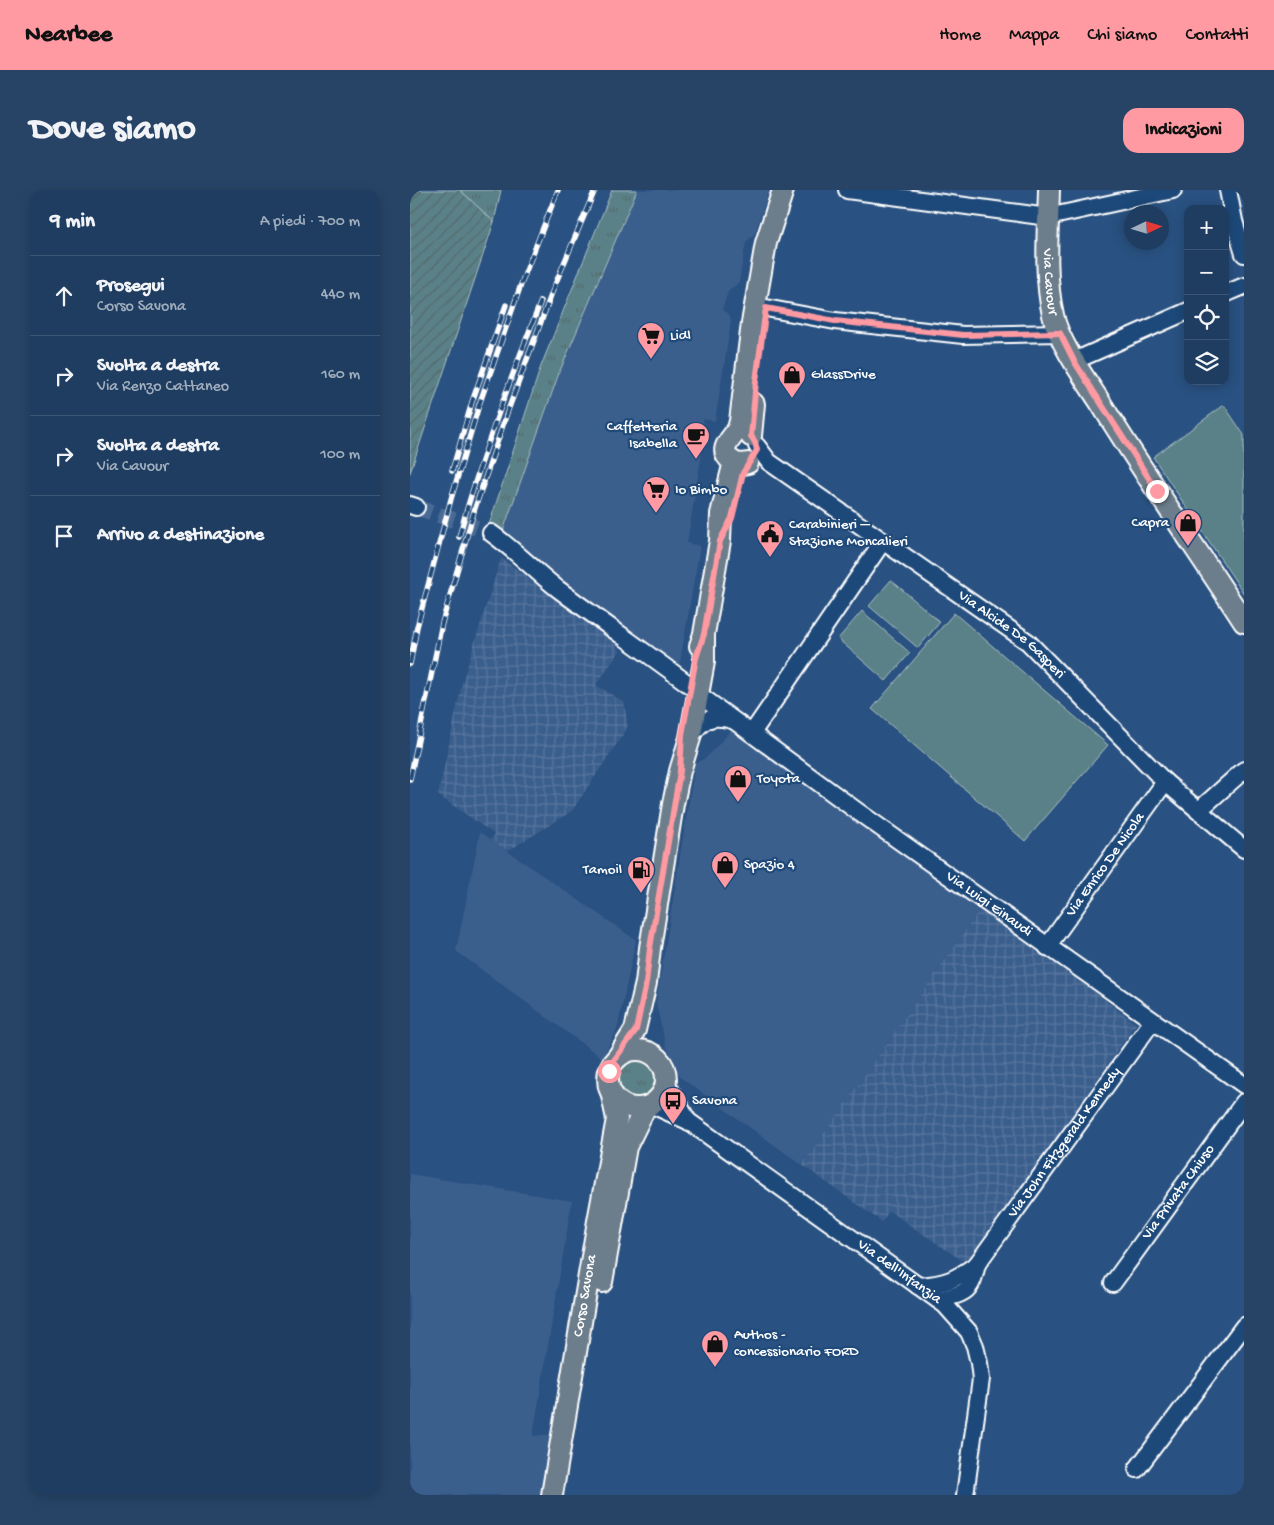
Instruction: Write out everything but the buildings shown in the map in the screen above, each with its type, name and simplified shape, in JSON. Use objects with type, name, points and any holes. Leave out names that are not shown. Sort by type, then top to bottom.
[{"type":"main road","name":"Via Cavour","points":[[1049,190],[1048,268],[1053,317],[1060,333],[1074,361],[1115,427],[1244,622]]},
{"type":"main road","points":[[680,771],[690,738],[696,658],[704,634],[720,541],[732,518],[749,452],[756,381],[776,245],[781,197]]},
{"type":"main road","points":[[749,452],[742,414],[752,323],[766,243],[781,197]]},
{"type":"main road","points":[[646,983],[648,1027],[657,1058],[666,1074],[666,1083],[658,1099],[648,1106],[638,1109],[623,1106],[612,1096],[608,1088],[607,1079],[612,1063],[636,1030],[646,983],[650,948],[680,771],[682,735],[694,690]]},
{"type":"main road","points":[[618,1056],[638,1050],[657,1058]]},
{"type":"main road","name":"Corso Savona","points":[[552,1495],[617,1119],[612,1096]]},
{"type":"main road","name":"Corso Savona","points":[[564,1495],[626,1147],[648,1106]]},
{"type":"street","points":[[847,190],[1048,217],[1173,190]]},
{"type":"street","points":[[1228,190],[1234,221],[1244,254]]},
{"type":"street","points":[[1229,292],[1244,286]]},
{"type":"street","points":[[766,308],[835,321],[963,335],[1060,333]]},
{"type":"street","points":[[1074,361],[1184,313]]},
{"type":"street","name":"Via Alcide De Gasperi","points":[[749,452],[883,541],[1028,642],[1165,782],[1244,849]]},
{"type":"street","name":"Via Luigi Einaudi","points":[[491,533],[510,546],[585,610],[734,720],[1047,947],[1244,1085]]},
{"type":"street","points":[[752,733],[883,541]]},
{"type":"street","points":[[690,738],[696,728],[712,718],[721,717],[734,720]]},
{"type":"street","points":[[1198,811],[1244,770]]},
{"type":"street","name":"Via Enrico De Nicola","points":[[1047,947],[1165,782]]},
{"type":"street","name":"Via John Fitzgerald Kennedy","points":[[918,1286],[940,1285],[978,1264],[1152,1022]]},
{"type":"street","name":"Via dell'Infanzia","points":[[666,1083],[688,1121]]},
{"type":"street","name":"Via Privata Chiuso","points":[[1113,1283],[1244,1102]]},
{"type":"street","name":"Via dell'Infanzia","points":[[648,1106],[688,1121],[946,1305],[969,1332],[975,1346],[981,1379],[965,1495]]},
{"type":"street","name":"Via John Fitzgerald Kennedy","points":[[938,1300],[951,1297],[969,1288],[974,1281],[978,1264]]},
{"type":"street","points":[[1137,1469],[1244,1326]]},
{"type":"shaded area","points":[[637,190],[769,190],[755,233],[746,242],[739,282],[728,292],[722,309],[730,316],[731,322],[715,421],[703,419],[705,434],[687,543],[700,546],[679,668],[542,571],[503,531],[559,373]]},
{"type":"shaded area","points":[[501,558],[610,636],[620,651],[596,685],[624,702],[628,727],[572,811],[508,851],[491,840],[494,834],[438,795],[462,683]]},
{"type":"shaded area","points":[[735,726],[983,905],[802,1165],[680,1077],[676,1063],[666,1047],[656,1004],[695,764],[707,757]]},
{"type":"shaded area","points":[[480,832],[636,940],[617,1030],[602,1058],[456,951]]},
{"type":"shaded area","points":[[983,905],[1136,1024],[967,1264],[889,1211],[882,1222],[802,1165]]},
{"type":"shaded area","points":[[410,1174],[572,1201],[533,1436],[554,1434],[544,1495],[410,1495]]},
{"type":"green space","points":[[410,190],[460,190],[494,222],[410,473]]},
{"type":"green space","points":[[460,190],[501,190],[494,222]]},
{"type":"green space","points":[[612,190],[637,190],[559,373],[503,531],[489,525],[541,366]]},
{"type":"green space","points":[[1224,405],[1244,435],[1244,594],[1153,457]]},
{"type":"green space","points":[[891,580],[940,622],[918,648],[869,606]]},
{"type":"green space","points":[[862,611],[910,653],[886,681],[838,639]]},
{"type":"green space","points":[[954,613],[1108,745],[1025,841],[872,709]]},
{"type":"green space","points":[[634,1058],[642,1058],[653,1064],[659,1079],[653,1094],[642,1100],[634,1100],[623,1094],[617,1083],[617,1075],[623,1064]]},
{"type":"tunnel","points":[[416,507],[491,533]]},
{"type":"railway","points":[[410,664],[417,627],[451,499],[479,405],[524,276],[558,190]]},
{"type":"railway","points":[[410,779],[442,623],[475,508],[507,413],[554,287],[595,190]]},
{"type":"railway","points":[[459,537],[487,447],[541,301]]},
{"type":"railway","points":[[452,471],[472,402],[506,305]]},
{"type":"place","name":"Lidl","points":[[651,360]]},
{"type":"place","name":"GlassDrive","points":[[792,399]]},
{"type":"place","name":"Caffetteria Isabella","points":[[696,460]]},
{"type":"place","name":"Io Bimbo","points":[[656,514]]},
{"type":"place","name":"Capra","points":[[1188,547]]},
{"type":"place","name":"Carabinieri – Stazione Moncalieri","points":[[770,558]]},
{"type":"place","name":"Toyota","points":[[738,803]]},
{"type":"place","name":"Spazio 4","points":[[725,889]]},
{"type":"place","name":"Tamoil","points":[[641,894]]},
{"type":"place","name":"Savona","points":[[673,1125]]},
{"type":"place","name":"Authos - concessionario FORD","points":[[715,1368]]},
{"type":"route","points":[[609,1071],[612,1063],[636,1030],[646,983],[650,948],[680,771],[682,735],[696,658],[704,634],[720,541],[732,518],[743,473],[748,463],[756,455],[757,446],[751,436],[752,415],[766,308],[835,321],[963,335],[1060,333],[1074,361],[1157,491]]}]
